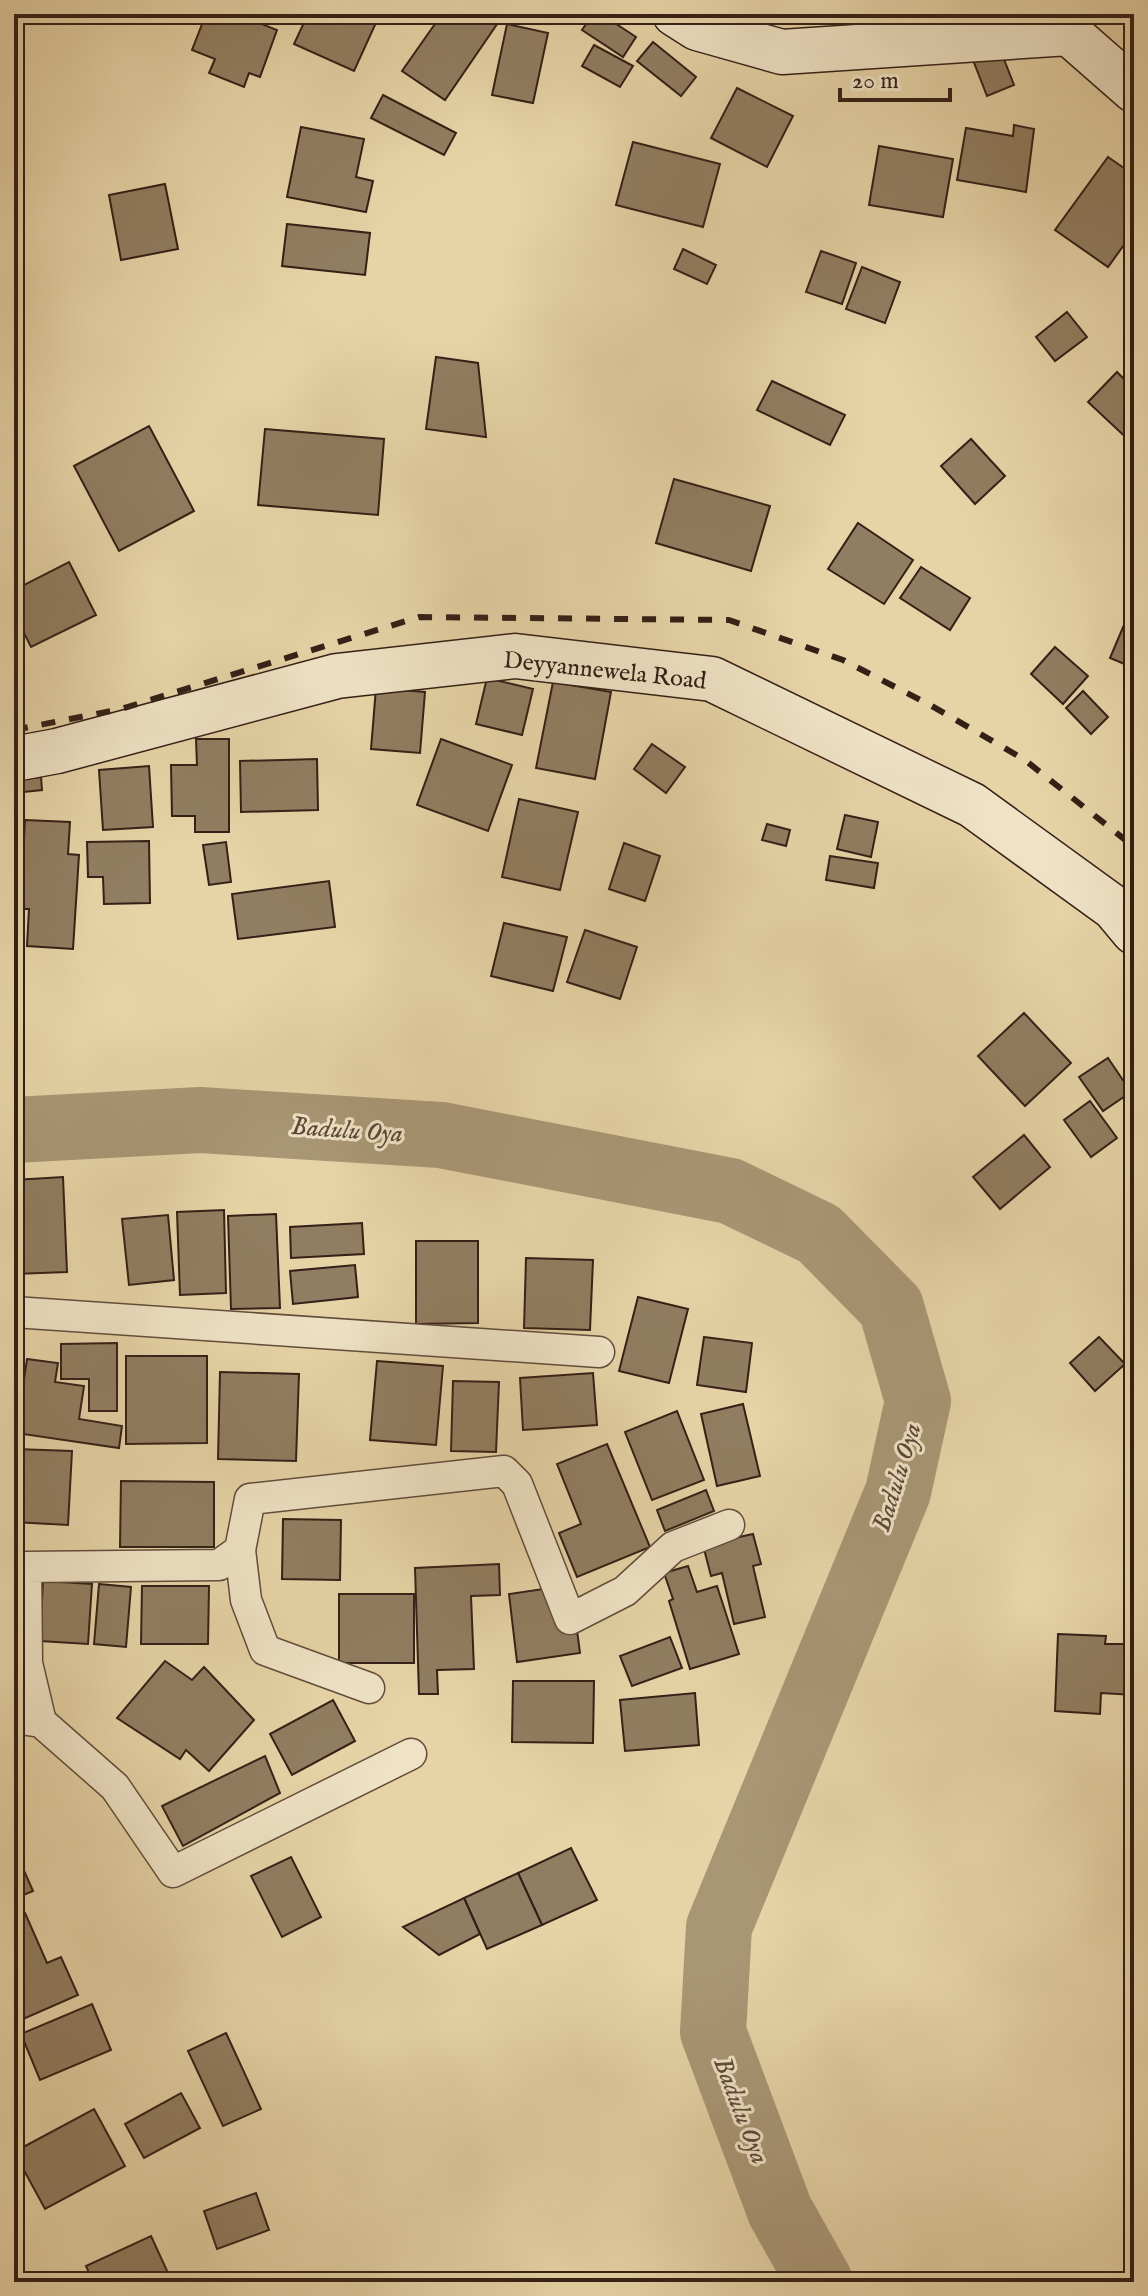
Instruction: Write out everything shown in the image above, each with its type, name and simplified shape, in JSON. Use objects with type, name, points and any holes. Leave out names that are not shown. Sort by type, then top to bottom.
[{"type":"street","points":[[675,14],[697,28],[782,52],[1069,33],[1134,90]]},
{"type":"street","name":"Deyyannewela Road","points":[[14,759],[57,751],[337,676],[367,672],[515,656],[712,679],[972,805],[1114,908],[1134,932]]},
{"type":"street","points":[[14,1312],[599,1352]]},
{"type":"street","points":[[369,1688],[265,1650],[246,1600],[240,1550],[250,1499],[504,1471],[517,1484],[570,1619],[625,1591],[673,1547],[729,1525]]},
{"type":"street","points":[[240,1550],[219,1565],[26,1567],[27,1720],[115,1787],[173,1872],[411,1754]]},
{"type":"building","points":[[206,14],[236,14],[277,30],[260,77],[249,73],[244,87],[209,73],[215,59],[192,50]]},
{"type":"building","points":[[308,14],[380,14],[354,71],[294,44]]},
{"type":"building","points":[[442,14],[504,14],[445,100],[402,71]]},
{"type":"building","points":[[593,14],[601,14],[636,37],[623,57],[582,30]]},
{"type":"building","points":[[507,24],[548,33],[533,103],[492,95]]},
{"type":"building","points":[[653,42],[696,77],[681,96],[637,61]]},
{"type":"building","points":[[594,45],[633,66],[620,87],[582,66]]},
{"type":"building","points":[[1000,49],[1014,85],[987,96],[973,60]]},
{"type":"building","points":[[737,88],[793,116],[767,167],[711,138]]},
{"type":"building","points":[[383,95],[456,133],[444,155],[371,118]]},
{"type":"building","points":[[1014,125],[1034,129],[1026,192],[957,180],[966,128],[1013,136]]},
{"type":"building","points":[[301,127],[364,139],[356,177],[373,181],[366,212],[287,197]]},
{"type":"building","points":[[633,142],[720,164],[703,227],[616,205]]},
{"type":"building","points":[[879,146],[953,159],[943,217],[869,205]]},
{"type":"building","points":[[1108,157],[1134,175],[1134,231],[1108,267],[1055,230]]},
{"type":"building","points":[[165,184],[178,249],[121,260],[109,195]]},
{"type":"building","points":[[287,224],[370,233],[365,275],[282,266]]},
{"type":"building","points":[[683,249],[716,265],[707,284],[674,269]]},
{"type":"building","points":[[821,251],[856,263],[842,304],[806,292]]},
{"type":"building","points":[[862,267],[900,282],[885,323],[846,309]]},
{"type":"building","points":[[1067,312],[1087,337],[1055,361],[1036,337]]},
{"type":"building","points":[[436,357],[478,363],[486,437],[426,429]]},
{"type":"building","points":[[1117,372],[1134,389],[1134,445],[1088,402]]},
{"type":"building","points":[[772,381],[845,415],[830,445],[757,410]]},
{"type":"building","points":[[149,426],[194,511],[119,551],[74,466]]},
{"type":"building","points":[[265,429],[384,439],[378,515],[258,505]]},
{"type":"building","points":[[971,439],[1005,476],[975,504],[941,466]]},
{"type":"building","points":[[674,479],[770,506],[751,571],[656,543]]},
{"type":"building","points":[[858,523],[913,560],[884,604],[828,569]]},
{"type":"building","points":[[69,562],[96,615],[31,647],[14,613],[14,590]]},
{"type":"building","points":[[921,567],[970,598],[950,630],[900,598]]},
{"type":"building","points":[[1129,613],[1134,615],[1134,668],[1110,658]]},
{"type":"building","points":[[1055,647],[1088,676],[1063,704],[1031,674]]},
{"type":"building","points":[[487,678],[533,689],[522,735],[476,724]]},
{"type":"building","points":[[553,682],[611,692],[595,779],[536,768]]},
{"type":"building","points":[[376,688],[425,692],[420,753],[371,749]]},
{"type":"building","points":[[1083,691],[1108,717],[1091,734],[1066,708]]},
{"type":"building","points":[[196,739],[229,739],[229,832],[195,832],[195,816],[172,816],[171,765],[197,765]]},
{"type":"building","points":[[441,739],[512,765],[488,831],[417,805]]},
{"type":"building","points":[[652,744],[685,767],[666,793],[634,769]]},
{"type":"building","points":[[317,759],[318,810],[241,812],[240,761]]},
{"type":"building","points":[[149,766],[153,827],[103,830],[99,770]]},
{"type":"building","points":[[41,777],[42,790],[14,793],[14,780]]},
{"type":"building","points":[[519,799],[578,812],[560,890],[502,877]]},
{"type":"building","points":[[845,815],[878,822],[871,857],[837,849]]},
{"type":"building","points":[[25,820],[70,822],[68,854],[79,855],[73,949],[27,946],[29,909],[20,909]]},
{"type":"building","points":[[767,824],[790,830],[786,846],[762,840]]},
{"type":"building","points":[[149,841],[150,903],[104,904],[103,877],[88,877],[87,842]]},
{"type":"building","points":[[226,842],[231,882],[209,885],[203,845]]},
{"type":"building","points":[[624,843],[660,856],[645,901],[609,889]]},
{"type":"building","points":[[830,856],[878,863],[874,888],[826,880]]},
{"type":"building","points":[[329,881],[335,927],[238,939],[232,894]]},
{"type":"building","points":[[504,923],[567,937],[553,991],[491,976]]},
{"type":"building","points":[[585,930],[637,947],[620,999],[567,982]]},
{"type":"building","points":[[1024,1013],[1071,1063],[1025,1106],[978,1056]]},
{"type":"building","points":[[1134,1051],[1134,1072],[1124,1060]]},
{"type":"building","points":[[1108,1058],[1131,1092],[1103,1111],[1079,1077]]},
{"type":"building","points":[[1090,1101],[1117,1138],[1091,1157],[1064,1120]]},
{"type":"building","points":[[1024,1135],[1050,1167],[1000,1209],[973,1177]]},
{"type":"building","points":[[63,1177],[67,1272],[14,1274],[14,1180]]},
{"type":"building","points":[[224,1210],[226,1293],[180,1295],[177,1212]]},
{"type":"building","points":[[276,1214],[280,1308],[231,1309],[228,1216]]},
{"type":"building","points":[[168,1215],[174,1280],[129,1285],[122,1219]]},
{"type":"building","points":[[362,1223],[364,1254],[291,1258],[290,1227]]},
{"type":"building","points":[[416,1241],[478,1241],[478,1323],[416,1324]]},
{"type":"building","points":[[526,1258],[593,1260],[590,1330],[524,1328]]},
{"type":"building","points":[[355,1265],[358,1297],[293,1304],[290,1271]]},
{"type":"building","points":[[638,1297],[688,1309],[669,1383],[619,1371]]},
{"type":"building","points":[[704,1337],[752,1343],[746,1392],[697,1385]]},
{"type":"building","points":[[1099,1337],[1125,1364],[1095,1391],[1070,1363]]},
{"type":"building","points":[[117,1343],[117,1411],[89,1411],[89,1379],[61,1379],[61,1344]]},
{"type":"building","points":[[126,1356],[207,1356],[207,1443],[126,1444]]},
{"type":"building","points":[[27,1359],[58,1363],[55,1382],[84,1386],[79,1419],[122,1426],[119,1448],[16,1433]]},
{"type":"building","points":[[377,1361],[443,1366],[436,1445],[370,1440]]},
{"type":"building","points":[[220,1372],[299,1374],[296,1461],[218,1459]]},
{"type":"building","points":[[593,1373],[597,1425],[523,1430],[520,1378]]},
{"type":"building","points":[[453,1381],[499,1382],[496,1452],[451,1451]]},
{"type":"building","points":[[743,1404],[760,1476],[717,1486],[701,1414]]},
{"type":"building","points":[[677,1411],[704,1480],[652,1500],[625,1432]]},
{"type":"building","points":[[607,1444],[650,1547],[577,1577],[559,1533],[581,1524],[557,1464]]},
{"type":"building","points":[[15,1449],[72,1451],[68,1525],[14,1522]]},
{"type":"building","points":[[121,1481],[214,1482],[214,1547],[120,1547]]},
{"type":"building","points":[[706,1490],[714,1511],[665,1531],[657,1510]]},
{"type":"building","points":[[283,1519],[341,1520],[340,1580],[282,1579]]},
{"type":"building","points":[[753,1534],[761,1564],[753,1566],[765,1617],[734,1624],[722,1573],[711,1576],[703,1545]]},
{"type":"building","points":[[499,1564],[500,1595],[471,1596],[474,1669],[437,1670],[438,1694],[419,1694],[415,1568]]},
{"type":"building","points":[[688,1566],[697,1592],[717,1586],[739,1654],[690,1669],[669,1601],[673,1599],[664,1573]]},
{"type":"building","points":[[43,1581],[92,1584],[88,1644],[40,1641]]},
{"type":"building","points":[[99,1584],[131,1587],[126,1647],[94,1644]]},
{"type":"building","points":[[571,1585],[580,1653],[517,1662],[509,1594]]},
{"type":"building","points":[[142,1586],[209,1586],[208,1644],[141,1644]]},
{"type":"building","points":[[339,1594],[414,1594],[414,1663],[339,1663]]},
{"type":"building","points":[[1058,1634],[1106,1636],[1105,1644],[1134,1644],[1134,1695],[1101,1693],[1100,1714],[1055,1711]]},
{"type":"building","points":[[670,1637],[682,1668],[632,1686],[620,1656]]},
{"type":"building","points":[[165,1661],[192,1680],[204,1667],[254,1720],[209,1771],[186,1750],[180,1759],[117,1718]]},
{"type":"building","points":[[513,1681],[594,1681],[593,1743],[512,1742]]},
{"type":"building","points":[[695,1693],[699,1745],[625,1751],[620,1700]]},
{"type":"building","points":[[333,1700],[355,1741],[292,1775],[270,1734]]},
{"type":"building","points":[[265,1756],[280,1793],[183,1846],[162,1806]]},
{"type":"building","points":[[14,1848],[33,1891],[14,1899]]},
{"type":"building","points":[[571,1848],[597,1900],[542,1925],[518,1873]]},
{"type":"building","points":[[291,1857],[321,1917],[282,1937],[251,1876]]},
{"type":"building","points":[[518,1873],[542,1925],[487,1949],[464,1898]]},
{"type":"building","points":[[464,1898],[480,1934],[439,1955],[403,1927]]},
{"type":"building","points":[[25,1913],[47,1963],[61,1957],[78,1995],[14,2023],[14,1918]]},
{"type":"building","points":[[92,2004],[111,2050],[40,2080],[21,2034]]},
{"type":"building","points":[[226,2033],[261,2109],[223,2126],[188,2051]]},
{"type":"building","points":[[181,2093],[200,2128],[144,2158],[125,2124]]},
{"type":"building","points":[[94,2109],[125,2166],[45,2209],[14,2152]]},
{"type":"building","points":[[256,2193],[269,2230],[217,2249],[204,2211]]},
{"type":"building","points":[[151,2236],[168,2273],[148,2282],[93,2282],[86,2266]]},
{"type":"waterway","name":"Badulu Oya","points":[[14,1130],[200,1120],[441,1135],[730,1191],[819,1234],[891,1307],[918,1401],[898,1492],[719,1927],[713,2032],[780,2211],[820,2282]]},
{"type":"railway","points":[[14,730],[121,709],[419,617],[729,620],[843,660],[932,706],[1025,760],[1134,847]]}]
